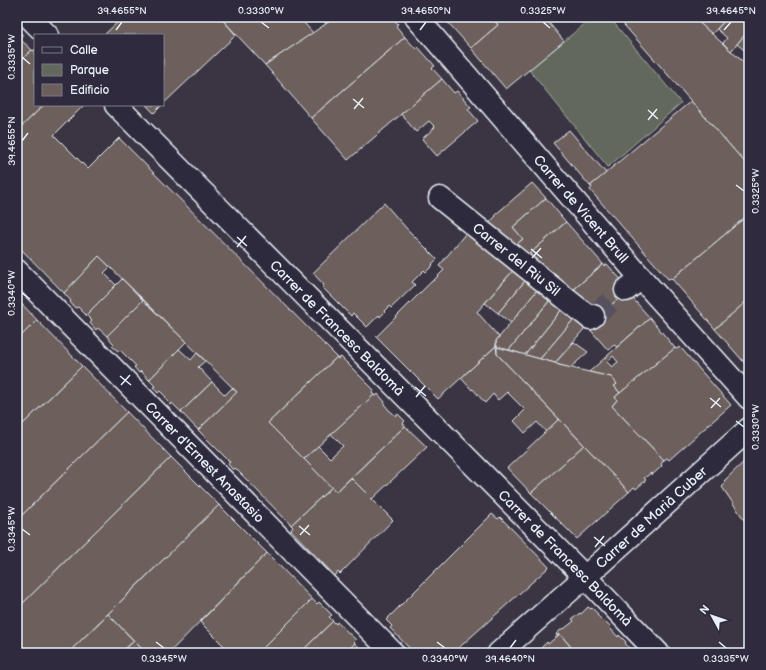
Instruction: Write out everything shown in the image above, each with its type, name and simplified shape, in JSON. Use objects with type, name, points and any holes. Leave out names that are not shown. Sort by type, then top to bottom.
[{"type":"street","points":[[29,17],[46,34]]},
{"type":"street","name":"Carrer de Vicent Brull","points":[[416,17],[633,284],[749,398]]},
{"type":"street","name":"Carrer de Francesc Baldomà","points":[[117,106],[658,653]]},
{"type":"street","name":"Carrer del Riu Sil","points":[[440,198],[590,318],[593,316]]},
{"type":"street","name":"Carrer d'Ernest Anastasio","points":[[17,271],[393,653]]},
{"type":"street","name":"Carrer de Marià Cuber","points":[[499,653],[585,578],[749,429]]},
{"type":"green space","points":[[593,17],[609,17],[681,103],[608,167],[529,70]]},
{"type":"building","points":[[123,17],[220,17],[236,35],[164,103],[164,34],[105,34]]},
{"type":"building","points":[[220,17],[299,17],[313,33],[265,65]]},
{"type":"building","points":[[321,17],[336,17],[326,24]]},
{"type":"building","points":[[336,17],[392,17],[398,24],[396,26],[405,37],[311,118],[265,65]]},
{"type":"building","points":[[443,17],[492,17],[498,25],[471,48]]},
{"type":"building","points":[[492,17],[523,17],[524,19],[526,17],[544,17],[564,41],[506,89],[471,48],[498,25]]},
{"type":"building","points":[[617,17],[693,17],[749,67],[749,167]]},
{"type":"building","points":[[693,17],[728,17],[712,34]]},
{"type":"building","points":[[728,17],[749,17],[749,30],[731,51],[723,43],[727,38],[717,29]]},
{"type":"building","points":[[17,30],[24,36],[21,40],[32,50],[17,64]]},
{"type":"building","points":[[749,30],[749,54],[737,44]]},
{"type":"building","points":[[405,37],[416,49],[418,47],[435,66],[432,68],[442,79],[348,160],[311,118]]},
{"type":"building","points":[[32,50],[34,50],[34,106],[43,106],[21,127],[17,123],[17,64]]},
{"type":"building","points":[[442,79],[454,93],[457,91],[471,107],[468,109],[478,121],[437,156],[422,139],[435,127],[429,121],[416,132],[401,114]]},
{"type":"building","points":[[691,101],[749,167],[749,214],[672,279],[668,279],[590,190],[592,187],[590,186]]},
{"type":"building","points":[[43,106],[83,106],[54,135],[88,169],[119,138],[337,357],[268,423],[332,487],[291,525],[235,468],[233,470],[228,464],[230,462],[198,430],[237,392],[99,256],[64,293],[17,245],[17,123],[21,127]]},
{"type":"building","points":[[147,106],[161,106],[154,113]]},
{"type":"building","points":[[569,130],[606,173],[590,186],[553,143]]},
{"type":"building","points":[[532,183],[546,198],[513,227],[523,239],[512,248],[485,227],[496,216],[495,215]]},
{"type":"building","points":[[546,198],[566,222],[525,258],[512,248],[523,239],[513,227]]},
{"type":"building","points":[[384,203],[437,259],[426,272],[424,270],[412,282],[415,285],[391,308],[389,306],[380,317],[379,315],[367,327],[353,313],[351,316],[322,287],[324,285],[313,273]]},
{"type":"building","points":[[749,214],[749,299],[715,329],[672,279]]},
{"type":"building","points":[[566,222],[603,264],[572,291],[525,258]]},
{"type":"building","points":[[470,228],[518,265],[477,312],[499,337],[496,341],[496,346],[438,399],[376,337],[444,270],[439,266]]},
{"type":"building","points":[[99,256],[110,267],[104,273],[116,285],[86,315],[78,307],[74,307],[64,293]]},
{"type":"building","points":[[603,264],[604,266],[607,264],[624,283],[627,292],[595,318],[572,291]]},
{"type":"building","points":[[518,265],[530,275],[498,313],[485,303]]},
{"type":"building","points":[[530,275],[542,284],[511,323],[498,313]]},
{"type":"building","points":[[122,279],[143,300],[107,336],[98,328],[96,330],[90,323],[92,321],[86,315]]},
{"type":"building","points":[[542,284],[555,294],[509,350],[497,347],[496,341]]},
{"type":"building","points":[[627,292],[650,318],[617,347],[614,345],[608,350],[587,326]]},
{"type":"building","points":[[555,294],[567,303],[525,355],[509,350]]},
{"type":"building","points":[[17,299],[37,320],[17,340]]},
{"type":"building","points":[[749,299],[749,368],[715,329]]},
{"type":"building","points":[[143,300],[186,342],[149,380],[141,371],[139,373],[134,367],[136,366],[120,350],[118,351],[112,346],[114,344],[107,336]]},
{"type":"building","points":[[567,303],[579,313],[540,359],[525,355]]},
{"type":"building","points":[[579,313],[590,322],[555,363],[540,359]]},
{"type":"building","points":[[650,318],[675,348],[620,393],[614,386],[617,384],[611,377],[589,372]],"holes":[[[613,356],[618,362],[612,367],[607,362]]]},
{"type":"building","points":[[37,320],[82,366],[17,430],[17,340]]},
{"type":"building","points":[[574,342],[588,352],[570,368],[555,363]]},
{"type":"building","points":[[496,346],[497,354],[559,419],[546,432],[537,422],[525,433],[514,421],[525,410],[507,392],[498,400],[493,394],[485,403],[461,378]]},
{"type":"building","points":[[497,347],[559,365],[611,377],[617,384],[614,386],[620,393],[615,397],[617,400],[612,406],[664,460],[661,464],[662,466],[652,475],[651,473],[644,478],[646,480],[636,489],[634,487],[629,492],[497,354]]},
{"type":"building","points":[[680,347],[731,405],[669,460],[667,458],[664,460],[612,406],[617,400],[615,397],[675,348],[677,349]]},
{"type":"building","points":[[179,349],[191,360],[197,353],[205,361],[198,367],[212,382],[181,412],[172,403],[171,405],[165,399],[166,397],[160,391],[158,393],[153,387],[155,386],[149,380]]},
{"type":"building","points":[[337,357],[338,359],[341,357],[374,390],[372,393],[374,395],[304,459],[268,423]]},
{"type":"building","points":[[82,366],[127,412],[17,520],[17,430]]},
{"type":"building","points":[[212,382],[225,395],[232,388],[237,392],[198,430],[181,412]]},
{"type":"building","points":[[378,394],[385,402],[384,404],[389,410],[396,416],[398,414],[405,421],[403,423],[405,426],[336,492],[304,459],[318,446],[330,458],[343,446],[331,434],[374,395],[376,396]]},
{"type":"building","points":[[127,412],[171,457],[17,609],[17,520]]},
{"type":"building","points":[[559,419],[584,445],[531,493],[507,468]]},
{"type":"building","points":[[405,426],[427,447],[372,499],[351,478]]},
{"type":"building","points":[[584,445],[629,492],[577,539],[531,493]]},
{"type":"building","points":[[171,457],[219,505],[68,653],[22,653],[17,646],[17,609]]},
{"type":"building","points":[[749,457],[749,527],[722,487],[726,483],[724,481]]},
{"type":"building","points":[[351,478],[393,520],[340,574],[338,572],[335,576],[291,530],[293,527],[291,525],[332,487],[336,492]]},
{"type":"building","points":[[219,505],[267,553],[169,653],[146,653],[108,614]]},
{"type":"building","points":[[492,514],[498,519],[500,517],[549,567],[453,653],[414,653],[390,628],[392,626],[386,620]]},
{"type":"building","points":[[267,553],[312,599],[258,653],[231,653],[200,622]]},
{"type":"building","points":[[312,599],[317,604],[319,602],[332,615],[329,617],[333,621],[300,653],[258,653]]},
{"type":"building","points":[[588,607],[591,609],[592,608],[603,621],[604,620],[611,627],[610,628],[618,637],[619,635],[626,642],[625,643],[630,649],[632,648],[637,653],[576,653],[560,634],[557,636],[556,634],[574,621],[572,619],[580,613],[581,614]]},
{"type":"building","points":[[108,614],[134,641],[120,653],[68,653]]},
{"type":"building","points":[[333,621],[336,624],[337,622],[356,640],[345,653],[300,653]]},
{"type":"building","points":[[560,634],[576,653],[538,653],[547,642],[548,644]]},
{"type":"building","points":[[134,641],[146,653],[120,653],[123,651]]},
{"type":"building","points":[[355,643],[365,653],[345,653]]},
{"type":"tunnel","points":[[593,316],[626,290]]}]
